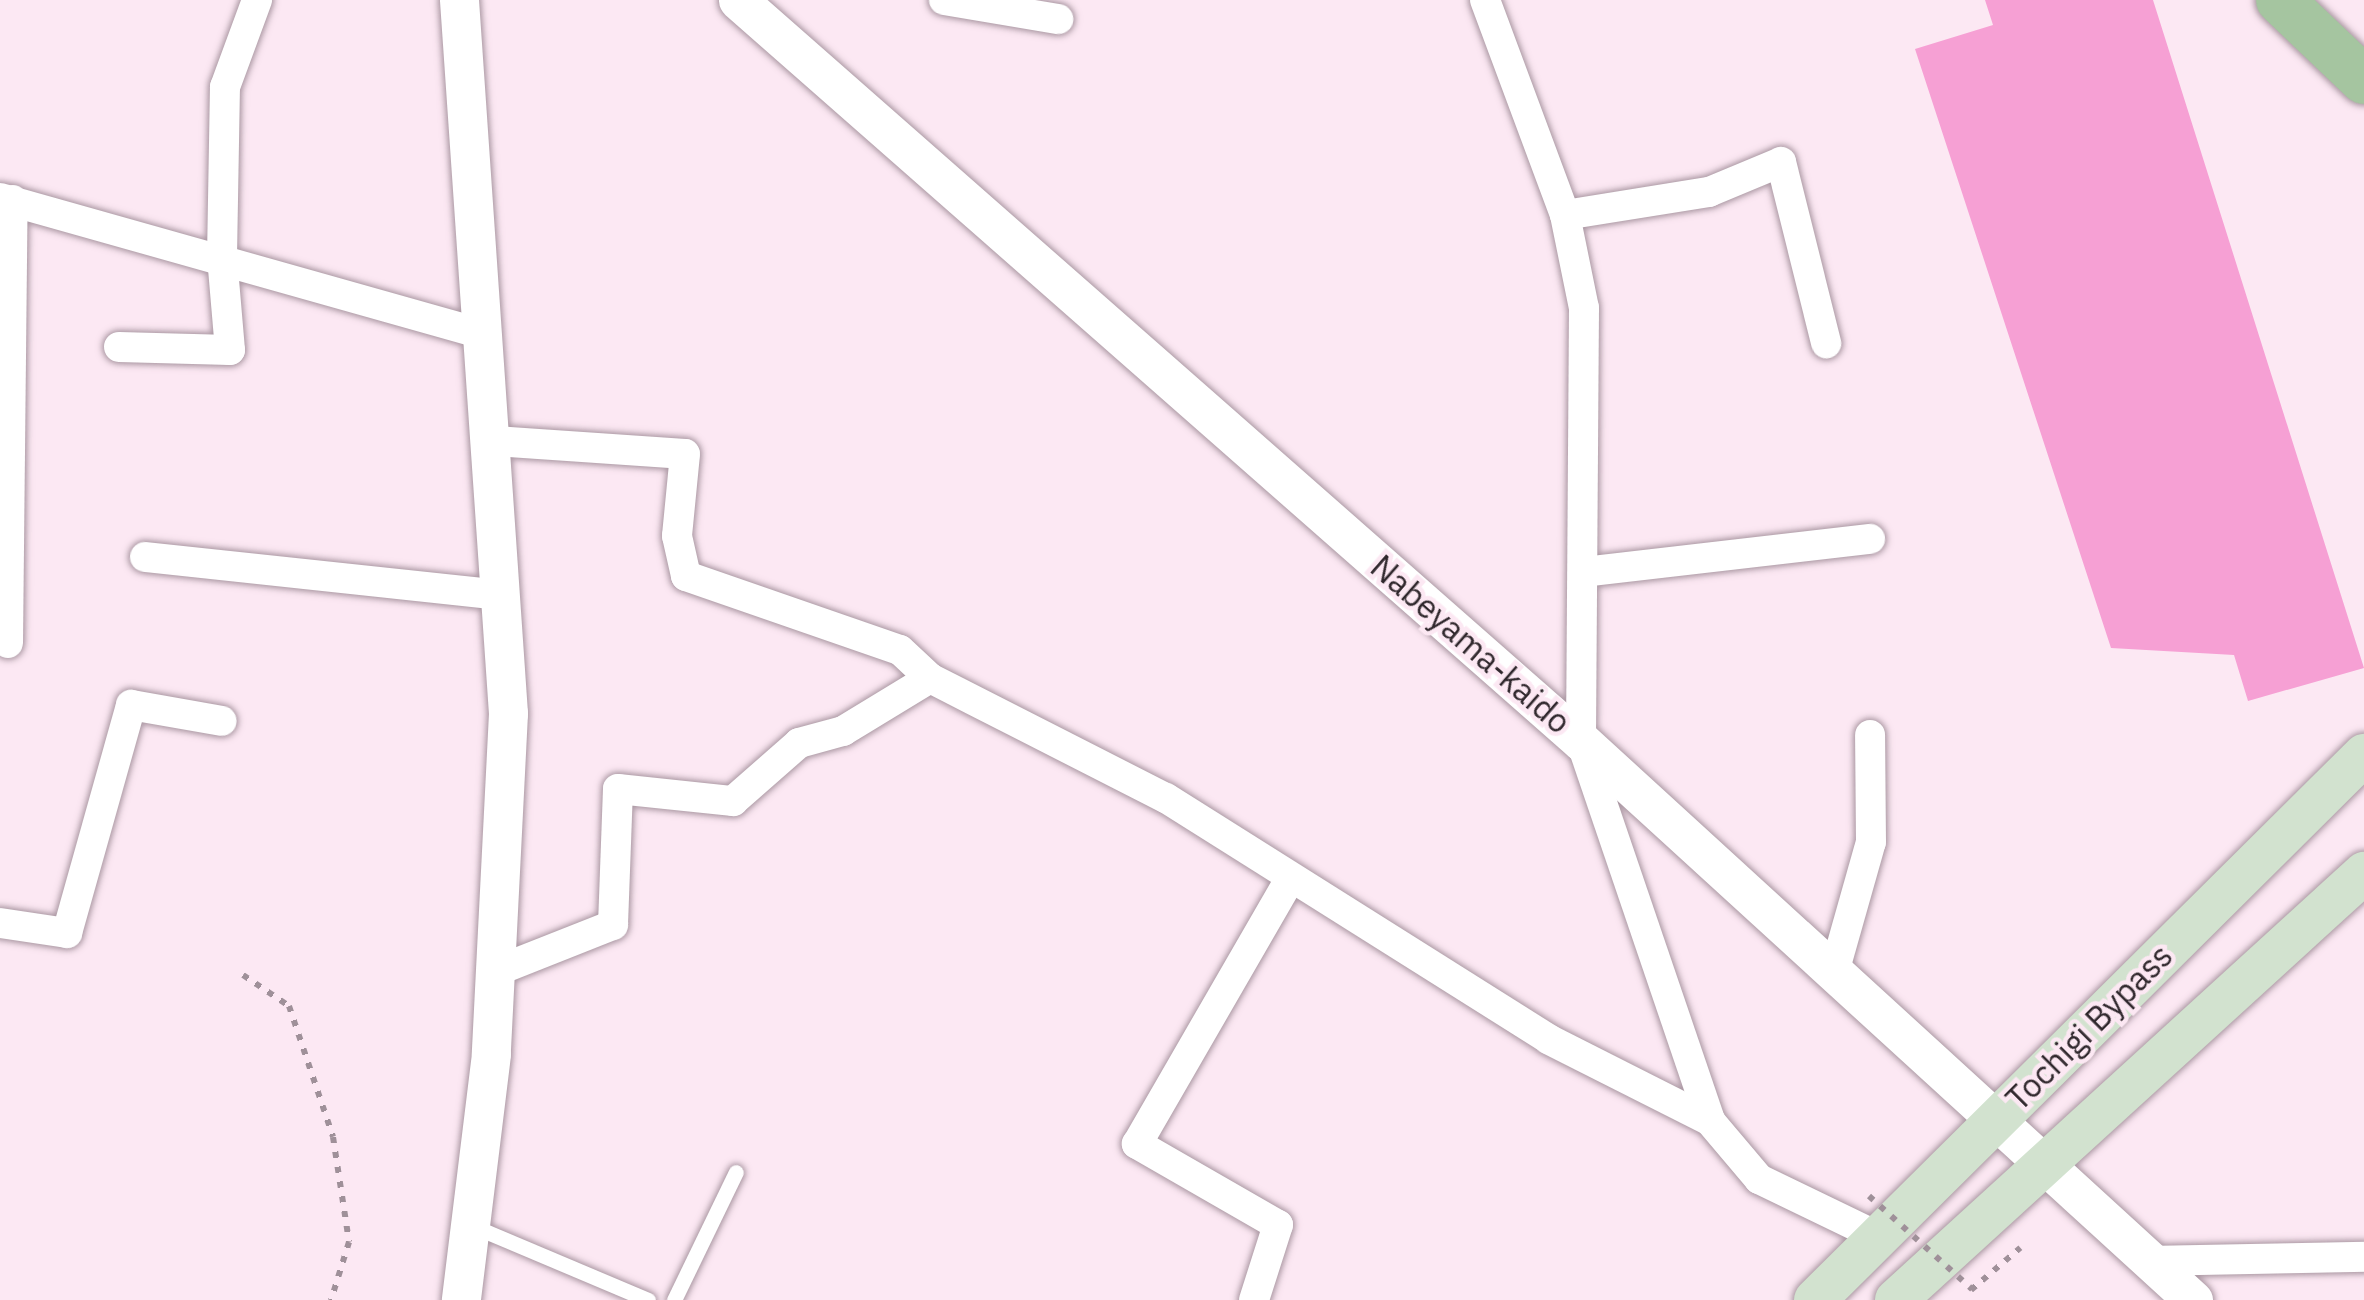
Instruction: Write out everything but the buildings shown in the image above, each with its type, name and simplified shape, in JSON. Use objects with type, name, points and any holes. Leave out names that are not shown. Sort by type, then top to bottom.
[{"type":"main road","points":[[2280,0],[2364,80]]},
{"type":"main road","name":"Tochigi Bypass","points":[[1815,1300],[1873,1216],[2000,1115],[2364,755]]},
{"type":"main road","name":"Tochigi Bypass","points":[[1896,1300],[2364,873]]},
{"type":"street","points":[[119,346],[230,350],[222,257],[225,87],[257,0]]},
{"type":"street","points":[[459,0],[495,441],[508,713],[494,972],[461,1300]]},
{"type":"street","name":"Nabeyama-kaido","points":[[738,0],[1581,741],[1833,976],[2000,1115],[2193,1300]]},
{"type":"street","points":[[944,0],[1058,19]]},
{"type":"street","points":[[1485,0],[1565,215],[1584,308],[1581,741],[1710,1121],[1759,1179],[1873,1216]]},
{"type":"street","points":[[1565,215],[1709,192],[1781,162],[1826,343]]},
{"type":"street","points":[[8,643],[7,199],[486,335]]},
{"type":"street","points":[[495,441],[685,454],[677,536],[686,576],[900,650],[930,678],[1166,797],[1548,1039],[1710,1121]]},
{"type":"street","points":[[1584,572],[1870,539]]},
{"type":"street","points":[[145,557],[500,595]]},
{"type":"street","points":[[494,972],[613,925],[618,789],[733,801],[800,743],[843,731],[930,678]]},
{"type":"street","points":[[0,923],[67,933],[130,705],[222,721]]},
{"type":"street","points":[[1833,976],[1871,842],[1870,735]]},
{"type":"street","points":[[1254,1300],[1277,1225],[1137,1144],[1290,879]]},
{"type":"street","points":[[2150,1261],[2364,1257]]},
{"type":"lane","points":[[674,1300],[736,1172]]},
{"type":"lane","points":[[470,1225],[648,1300]]},
{"type":"path","points":[[243,975],[289,1006],[333,1137],[350,1242],[331,1300]]},
{"type":"path","points":[[1873,1216],[1972,1289]]},
{"type":"path","points":[[1959,1300],[2020,1248]]}]
